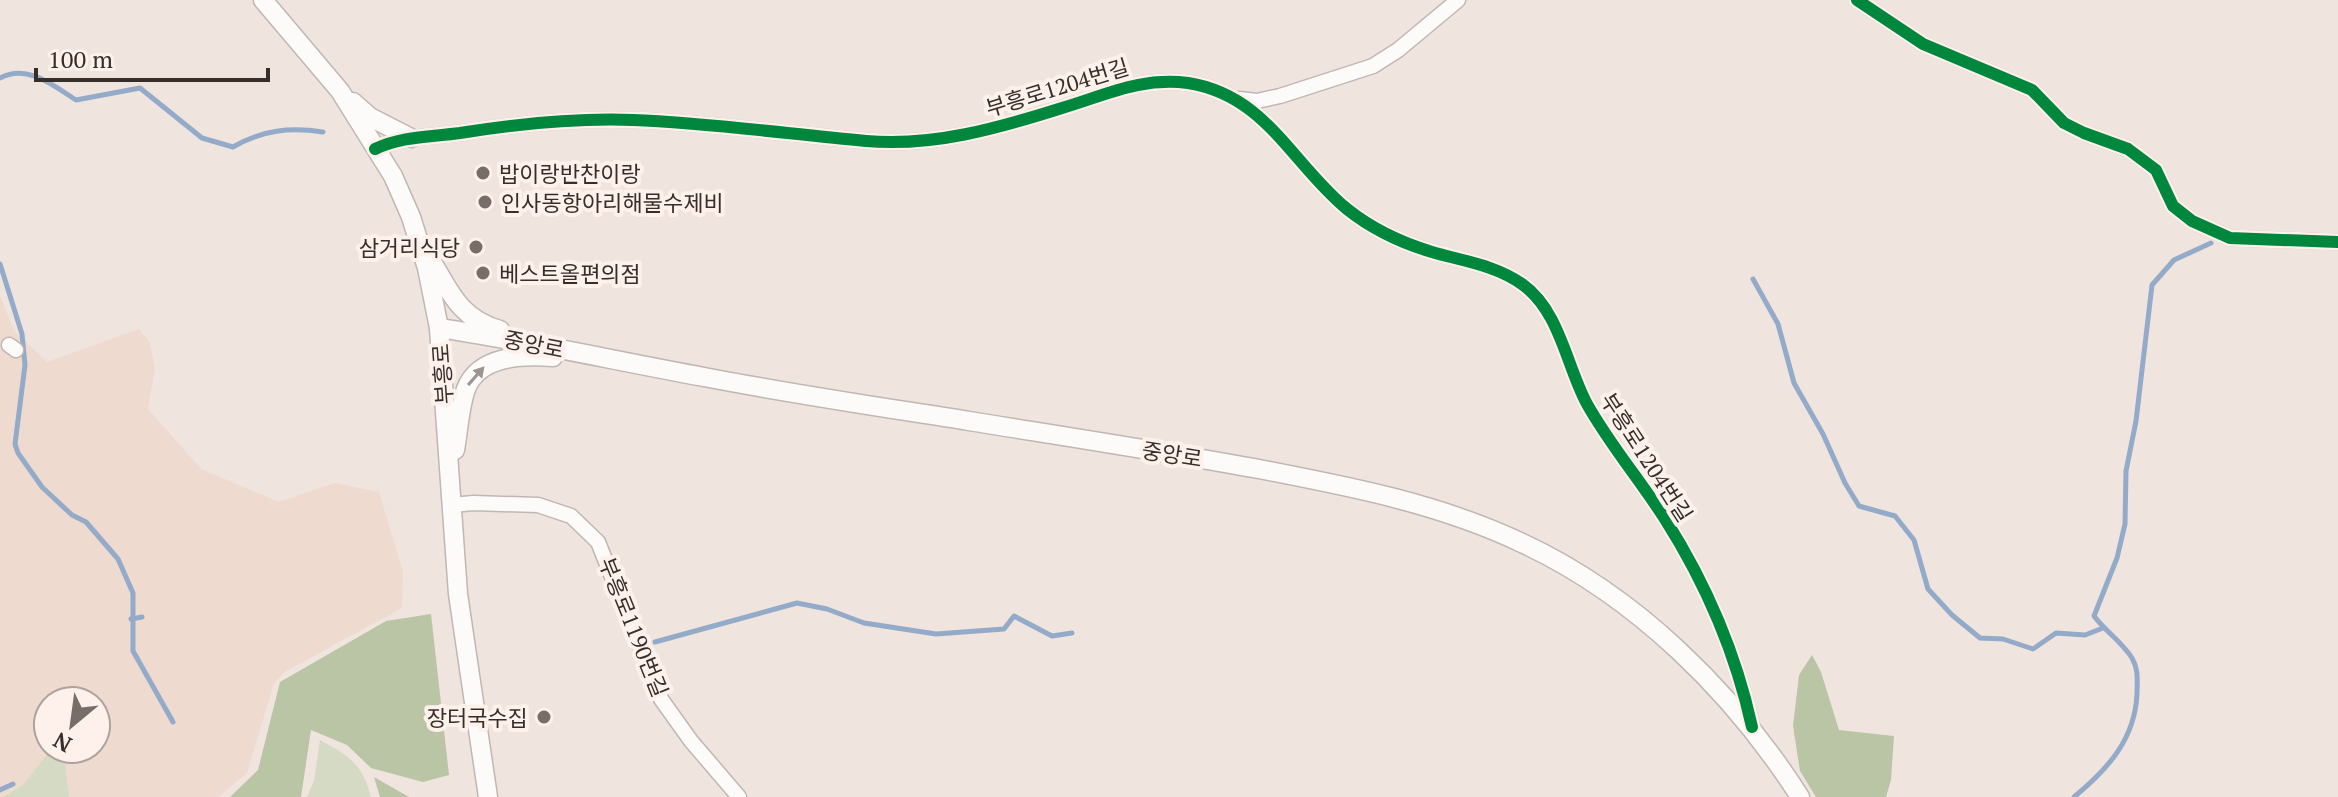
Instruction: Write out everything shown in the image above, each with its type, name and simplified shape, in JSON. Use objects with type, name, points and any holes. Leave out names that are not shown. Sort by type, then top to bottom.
[{"type":"main road","name":"부흥로","points":[[263,0],[340,91],[393,176],[427,268],[439,328],[458,594],[488,797]]},
{"type":"main road","points":[[340,91],[370,117],[411,138]]},
{"type":"main road","points":[[418,239],[461,309],[484,324],[551,348]]},
{"type":"main road","name":"중앙로","points":[[439,328],[768,389],[1232,464],[1338,484],[1425,506],[1525,544],[1588,581],[1649,625],[1752,727],[1800,797]]},
{"type":"main road","points":[[450,477],[465,391],[483,367],[506,359],[535,356],[630,363]]},
{"type":"street","name":"부흥로1204번길","points":[[1235,99],[1257,101],[1280,96],[1373,66],[1398,50],[1458,0]]},
{"type":"street","points":[[1857,0],[1923,44],[2032,90],[2064,123],[2128,149],[2156,170],[2173,206],[2192,221],[2230,238],[2338,242]]},
{"type":"street","name":"부흥로1204번길","points":[[375,149],[411,138],[524,124],[629,120],[882,142],[914,141],[955,137],[996,127],[1149,80],[1190,84],[1218,91],[1257,113],[1326,190],[1357,217],[1406,243],[1505,274],[1539,300],[1556,329],[1588,404],[1615,450],[1664,518],[1699,581],[1739,673],[1752,727]]},
{"type":"street","name":"부흥로1190번길","points":[[453,505],[538,505],[571,516],[598,542],[661,699],[691,741],[739,797]]},
{"type":"shaded area","points":[[0,296],[14,331],[47,362],[139,329],[150,343],[155,368],[148,409],[201,469],[279,502],[335,483],[379,492],[403,572],[402,608],[286,671],[274,683],[247,773],[218,797],[0,797]]},
{"type":"green space","points":[[431,614],[449,775],[423,782],[371,768],[347,745],[311,730],[301,797],[230,797],[258,770],[280,682],[386,621]]},
{"type":"green space","points":[[1812,655],[1821,672],[1839,730],[1894,736],[1891,780],[1886,797],[1816,797],[1800,771],[1793,726],[1799,675]]},
{"type":"green space","points":[[320,740],[353,762],[363,776],[371,797],[307,797],[314,781]]},
{"type":"green space","points":[[39,765],[65,765],[69,797],[3,797],[23,785]]},
{"type":"green space","points":[[374,777],[409,797],[380,797]]},
{"type":"waterway","points":[[0,78],[10,74],[30,75],[76,100],[140,88],[202,138],[233,147],[276,131],[323,132]]},
{"type":"waterway","points":[[2074,797],[2118,752],[2135,710],[2137,671],[2134,662],[2094,616],[2117,558],[2125,524],[2126,471],[2136,421],[2152,285],[2174,260],[2211,243]]},
{"type":"waterway","points":[[0,264],[22,334],[25,365],[15,444],[18,453],[42,487],[72,515],[86,522],[118,559],[133,593],[133,651],[173,722]]},
{"type":"waterway","points":[[1753,279],[1778,324],[1794,383],[1823,434],[1845,483],[1859,506],[1895,516],[1914,540],[1928,589],[1952,615],[1980,638],[2003,639],[2033,649],[2056,633],[2085,635],[2103,628]]},
{"type":"waterway","points":[[655,642],[797,603],[827,609],[864,623],[936,634],[1004,629],[1014,616],[1052,636],[1072,633]]},
{"type":"waterway","points":[[131,619],[142,617]]},
{"type":"waterway","points":[[0,790],[13,784]]},
{"type":"cycle path","points":[[1857,0],[1923,44],[2032,90],[2064,123],[2128,149],[2156,170],[2173,206],[2192,221],[2230,238],[2338,242]]},
{"type":"cycle path","points":[[375,149],[417,138],[524,124],[589,120],[662,121],[866,141],[916,141],[990,129],[1139,85],[1188,83],[1215,90],[1238,101],[1258,116],[1328,191],[1367,223],[1410,244],[1501,272],[1535,295],[1554,324],[1587,404],[1665,519],[1693,568],[1718,619],[1752,727]]},
{"type":"place","name":"밥이랑반찬이랑","points":[[483,173]]},
{"type":"place","name":"인사동항아리해물수제비","points":[[485,202]]},
{"type":"place","name":"삼거리식당","points":[[476,247]]},
{"type":"place","name":"베스트올편의점","points":[[483,273]]},
{"type":"place","name":"장터국수집","points":[[544,717]]}]
